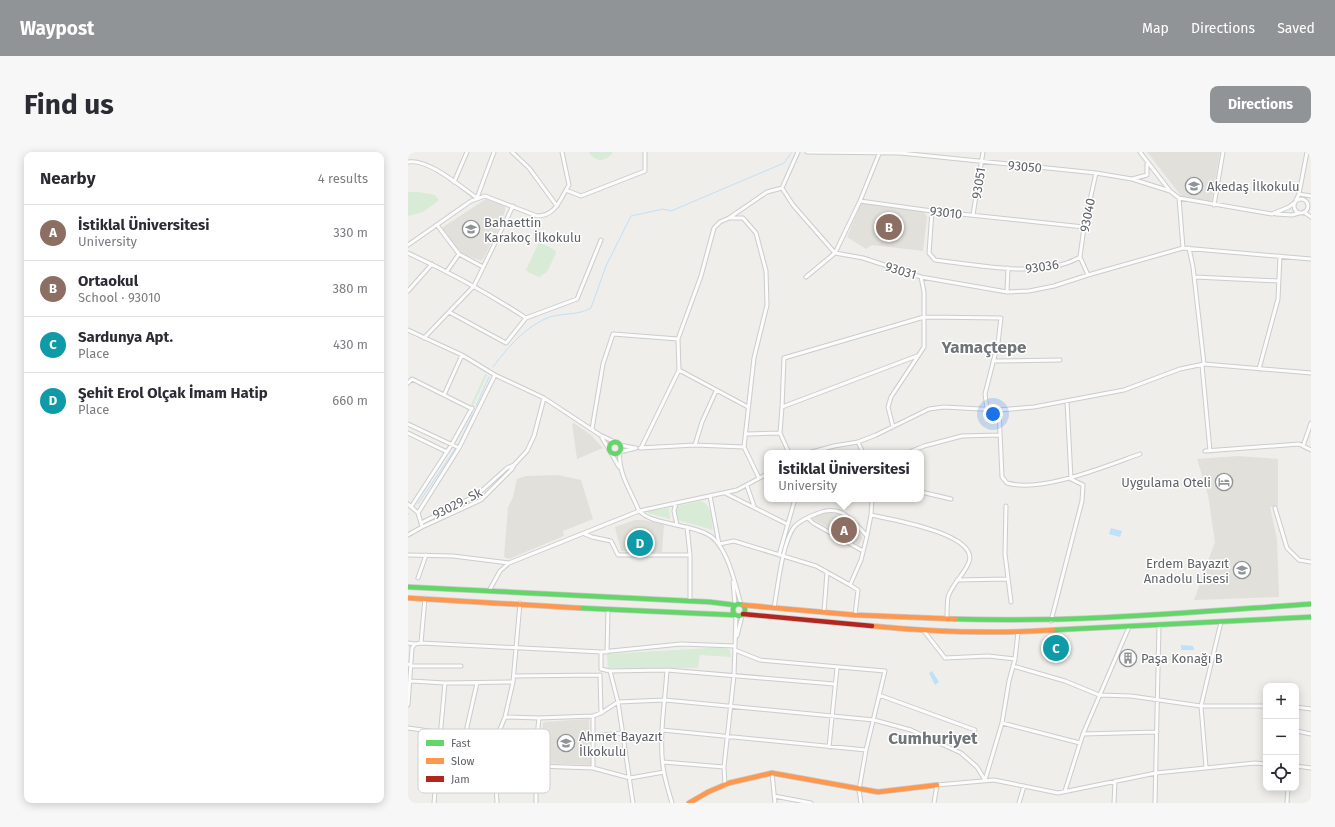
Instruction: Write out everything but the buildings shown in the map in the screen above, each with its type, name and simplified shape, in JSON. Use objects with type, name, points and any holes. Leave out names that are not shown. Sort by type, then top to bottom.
[{"type":"main road","points":[[617,444],[620,452],[615,454],[610,451],[610,445],[617,444]]},
{"type":"main road","points":[[408,587],[690,601],[855,615],[1051,621],[1311,604]]},
{"type":"main road","points":[[408,598],[520,603],[608,610],[743,615],[924,632],[1018,632],[1311,617]]},
{"type":"main road","points":[[735,605],[732,608],[735,615]]},
{"type":"main road","points":[[742,605],[745,609],[743,615]]},
{"type":"main road","points":[[689,803],[725,786],[755,775],[772,773],[859,790],[893,791],[937,785]]},
{"type":"street","points":[[454,182],[468,152]]},
{"type":"street","points":[[477,198],[494,152]]},
{"type":"street","points":[[512,152],[516,154],[529,168],[557,206]]},
{"type":"street","points":[[408,245],[477,198],[485,196],[537,216],[545,216],[553,212],[569,185],[562,152]]},
{"type":"street","points":[[566,190],[581,196],[644,171],[645,152]]},
{"type":"street","points":[[782,188],[798,152]]},
{"type":"street","name":"93050","points":[[807,152],[879,154],[900,153],[1096,173],[1132,179],[1170,191]]},
{"type":"street","name":"93051","points":[[973,215],[983,152]]},
{"type":"street","points":[[1140,152],[1170,191],[1179,198],[1272,214],[1292,215],[1304,212],[1307,209],[1308,204]]},
{"type":"street","points":[[1214,205],[1223,152]]},
{"type":"street","points":[[1272,214],[1289,207],[1296,200],[1299,194],[1307,152]]},
{"type":"street","points":[[806,277],[835,253],[860,200],[879,154]]},
{"type":"street","points":[[408,162],[412,161],[436,169],[477,198]]},
{"type":"street","points":[[1132,179],[1147,175],[1147,162]]},
{"type":"street","name":"93040","points":[[1080,257],[1084,227],[1096,173]]},
{"type":"street","points":[[640,448],[679,370],[678,339],[701,276],[714,228],[720,222],[729,218],[767,192],[782,188]]},
{"type":"street","points":[[782,188],[793,205],[835,253]]},
{"type":"street","points":[[1299,194],[1311,196]]},
{"type":"street","points":[[1179,198],[1183,248]]},
{"type":"street","points":[[1296,200],[1303,198],[1311,208]]},
{"type":"street","name":"93010","points":[[860,200],[932,211],[1084,227]]},
{"type":"street","points":[[1294,203],[1294,208],[1299,213]]},
{"type":"street","points":[[424,338],[474,286],[513,206]]},
{"type":"street","name":"93036","points":[[932,211],[930,253],[935,260],[1008,268],[1035,269],[1073,261],[1080,257]]},
{"type":"street","points":[[1304,212],[1311,218]]},
{"type":"street","points":[[729,218],[743,218],[756,233],[766,271],[767,305],[754,358],[748,407],[747,434],[744,447],[759,478]]},
{"type":"street","points":[[437,224],[459,254],[483,267]]},
{"type":"street","points":[[449,312],[506,343],[526,318],[577,299],[601,240]]},
{"type":"street","points":[[1080,257],[1088,275],[1183,248],[1311,259]]},
{"type":"street","points":[[1189,248],[1195,277],[1210,451]]},
{"type":"street","points":[[408,253],[447,271],[526,318]]},
{"type":"street","name":"93031","points":[[835,253],[863,258],[921,277],[1007,292],[1029,291],[1054,286],[1088,275]]},
{"type":"street","points":[[447,271],[459,254]]},
{"type":"street","points":[[1259,369],[1278,299],[1280,256]]},
{"type":"street","points":[[408,290],[432,264]]},
{"type":"street","points":[[1007,292],[1008,268]]},
{"type":"street","points":[[893,427],[888,407],[891,397],[924,347],[924,292],[921,277]]},
{"type":"street","points":[[1195,277],[1279,281]]},
{"type":"street","points":[[788,450],[780,433],[784,358],[924,317],[1001,318],[985,394],[987,409]]},
{"type":"street","points":[[408,330],[462,355],[495,375],[544,398],[592,428],[600,435],[617,444],[636,448],[694,445],[744,447]]},
{"type":"street","points":[[592,428],[603,364],[613,334],[678,339]]},
{"type":"street","points":[[444,395],[462,355]]},
{"type":"street","points":[[782,407],[917,356]]},
{"type":"street","points":[[993,361],[1060,360]]},
{"type":"street","points":[[816,450],[858,442],[929,409],[944,407],[999,410],[1067,402],[1124,390],[1180,369],[1203,365],[1311,373]]},
{"type":"street","points":[[679,370],[748,407]]},
{"type":"street","points":[[418,513],[459,448],[495,375]]},
{"type":"street","points":[[408,383],[412,379],[477,411]]},
{"type":"street","points":[[694,445],[702,422],[716,391]]},
{"type":"street","name":"93029. Sk","points":[[408,535],[484,498],[527,451],[534,436],[544,398]]},
{"type":"street","points":[[1067,402],[1071,479]]},
{"type":"street","points":[[412,507],[452,444],[472,408]]},
{"type":"street","points":[[999,410],[1002,477],[1007,483],[1029,485],[1071,479],[1140,454]]},
{"type":"street","points":[[1303,446],[1311,423]]},
{"type":"street","points":[[408,424],[459,448]]},
{"type":"street","points":[[408,433],[447,452]]},
{"type":"street","points":[[747,434],[780,433]]},
{"type":"street","points":[[600,435],[622,473],[639,511],[646,518],[687,527],[708,534],[719,544]]},
{"type":"street","points":[[917,450],[962,436],[999,435]]},
{"type":"street","points":[[858,442],[862,450]]},
{"type":"street","points":[[1205,451],[1299,444],[1311,450]]},
{"type":"street","points":[[622,473],[620,452],[636,448]]},
{"type":"street","name":"93029. Sk","points":[[422,527],[421,523],[480,493],[507,468],[514,464]]},
{"type":"street","points":[[489,591],[500,571],[509,563],[554,544],[585,534],[639,511],[710,496],[747,486],[764,476]]},
{"type":"street","points":[[1051,621],[1082,501],[1083,485],[1071,479]]},
{"type":"street","points":[[747,486],[754,506]]},
{"type":"street","points":[[725,492],[788,524]]},
{"type":"street","points":[[480,493],[484,498]]},
{"type":"street","points":[[924,493],[951,499]]},
{"type":"street","points":[[710,496],[719,544],[732,574],[742,605]]},
{"type":"street","points":[[774,608],[781,556],[794,502]]},
{"type":"street","points":[[850,585],[867,536],[872,502]]},
{"type":"street","points":[[676,503],[674,511],[677,525]]},
{"type":"street","points":[[408,504],[418,513],[421,523]]},
{"type":"street","points":[[1006,506],[1005,554],[1011,602]]},
{"type":"street","points":[[1275,508],[1287,548],[1298,560],[1311,562]]},
{"type":"street","points":[[450,509],[452,513]]},
{"type":"street","points":[[781,556],[795,526],[825,510],[835,510],[850,518],[867,536]]},
{"type":"street","points":[[871,515],[935,530],[964,544],[969,553],[969,562],[948,597],[947,619]]},
{"type":"street","points":[[808,518],[813,523],[863,551]]},
{"type":"street","points":[[687,527],[690,555],[690,601]]},
{"type":"street","points":[[585,534],[611,541],[618,555],[690,555]]},
{"type":"street","points":[[719,544],[734,540],[827,572],[858,590],[855,615]]},
{"type":"street","points":[[408,555],[452,556],[509,563]]},
{"type":"street","points":[[418,578],[426,555]]},
{"type":"street","points":[[824,612],[827,572]]},
{"type":"street","points":[[732,574],[735,605]]},
{"type":"street","points":[[957,580],[1008,579]]},
{"type":"street","points":[[421,643],[425,598]]},
{"type":"street","points":[[500,729],[505,716],[514,676],[520,603]]},
{"type":"street","points":[[607,652],[608,610]]},
{"type":"street","points":[[725,786],[724,767],[734,675],[735,615]]},
{"type":"street","points":[[735,642],[743,615]]},
{"type":"street","points":[[1206,767],[1201,706],[1221,622]]},
{"type":"street","points":[[1155,803],[1159,625]]},
{"type":"street","points":[[1065,791],[1083,734],[1129,627]]},
{"type":"street","points":[[924,632],[945,658],[988,656],[1015,659]]},
{"type":"street","points":[[985,780],[1002,723],[1009,681],[1015,659],[1018,632]]},
{"type":"street","points":[[408,644],[421,643],[601,652],[681,644],[735,646]]},
{"type":"street","points":[[408,705],[411,681],[412,648],[415,644]]},
{"type":"street","points":[[735,650],[760,660],[837,668],[885,671],[866,750],[859,790],[861,803]]},
{"type":"street","points":[[601,652],[601,713]]},
{"type":"street","points":[[408,664],[411,666],[461,666]]},
{"type":"street","points":[[1013,666],[1065,681],[1099,695],[1157,699],[1201,706],[1263,706]]},
{"type":"street","points":[[829,747],[834,684],[837,668]]},
{"type":"street","points":[[601,669],[610,671],[667,670],[834,684]]},
{"type":"street","points":[[667,670],[662,730],[663,762],[672,803]]},
{"type":"street","points":[[610,671],[618,702],[633,803]]},
{"type":"street","points":[[514,676],[600,675]]},
{"type":"street","points":[[411,681],[445,683],[513,682]]},
{"type":"street","points":[[439,729],[445,683]]},
{"type":"street","points":[[467,729],[477,683]]},
{"type":"street","points":[[879,695],[975,730]]},
{"type":"street","points":[[505,716],[539,718],[593,716],[601,713],[618,702],[665,700],[730,705],[874,720],[911,730],[960,753],[977,767],[985,780]]},
{"type":"street","points":[[1299,707],[1311,709]]},
{"type":"street","points":[[593,716],[593,768]]},
{"type":"street","points":[[538,729],[539,718]]},
{"type":"street","points":[[1002,723],[1080,743]]},
{"type":"street","points":[[408,728],[418,729]]},
{"type":"street","points":[[662,730],[866,750]]},
{"type":"street","points":[[1299,731],[1311,734]]},
{"type":"street","points":[[1083,734],[1157,732]]},
{"type":"street","points":[[593,736],[623,733]]},
{"type":"street","points":[[663,762],[724,767]]},
{"type":"street","points":[[934,803],[937,785],[985,780],[1024,786],[1058,794],[1065,791],[1115,780],[1156,773],[1206,767],[1263,764]]},
{"type":"street","points":[[550,766],[593,768],[630,778],[664,772]]},
{"type":"street","points":[[1299,766],[1311,768]]},
{"type":"street","points":[[772,773],[775,803]]},
{"type":"street","points":[[1114,803],[1115,780]]},
{"type":"street","points":[[1019,803],[1024,786]]},
{"type":"street","points":[[1288,791],[1288,803]]},
{"type":"street","points":[[434,803],[435,793]]},
{"type":"street","points":[[497,793],[497,803]]},
{"type":"street","points":[[774,796],[812,803]]},
{"type":"shaded area","points":[[1147,152],[1220,152],[1212,200],[1208,202],[1182,197]]},
{"type":"shaded area","name":"Bahaettin Karakoç İlkokulu","points":[[486,199],[505,206],[505,211],[495,236],[481,261],[463,254],[443,231],[443,227]]},
{"type":"shaded area","points":[[861,203],[924,211],[927,217],[923,251],[872,245],[866,249],[847,237]]},
{"type":"shaded area","points":[[574,423],[591,435],[603,448],[577,459],[572,424]]},
{"type":"shaded area","points":[[1238,456],[1278,459],[1278,506],[1270,507],[1277,539],[1279,597],[1194,600],[1215,542],[1208,495],[1197,459]]},
{"type":"shaded area","points":[[558,475],[581,480],[593,519],[563,531],[564,536],[509,559],[504,557],[508,507],[513,497],[517,479],[526,476]]},
{"type":"shaded area","points":[[828,511],[842,515],[853,522],[863,538],[859,545],[811,518]]},
{"type":"shaded area","points":[[635,520],[644,520],[664,525],[662,552],[621,551],[615,527]]},
{"type":"shaded area","name":"Ahmet Bayazıt İlkokulu","points":[[589,719],[591,765],[550,763],[550,729],[542,729],[543,722]]},
{"type":"green space","points":[[589,152],[613,152],[608,158],[601,160],[594,158]]},
{"type":"green space","points":[[408,192],[419,192],[435,195],[439,200],[423,212],[408,216]]},
{"type":"green space","points":[[539,242],[555,250],[556,253],[547,272],[539,277],[526,270]]},
{"type":"green space","points":[[485,374],[487,375],[473,406],[471,405]]},
{"type":"green space","points":[[701,501],[705,503],[709,509],[713,530],[678,520],[676,516],[677,506]]},
{"type":"green space","points":[[669,508],[670,519],[648,513],[648,511]]},
{"type":"green space","points":[[724,647],[730,650],[731,657],[700,655],[698,668],[608,668],[607,655],[609,654]]},
{"type":"water","points":[[1111,528],[1122,531],[1120,537],[1109,534]]},
{"type":"water","points":[[1181,645],[1193,646],[1194,650],[1181,650]]},
{"type":"water","points":[[932,671],[939,682],[935,685],[929,673]]},
{"type":"waterway","points":[[493,367],[511,345],[533,326],[550,317],[582,312],[591,308],[606,266],[631,216],[663,209],[671,211],[784,163],[791,153]]},
{"type":"waterway","points":[[476,406],[489,377]]},
{"type":"waterway","points":[[459,443],[473,414]]},
{"type":"waterway","points":[[418,504],[455,449]]},
{"type":"traffic: fast","points":[[615,442],[619,444],[621,448],[619,452],[615,454],[611,452],[609,448],[611,444],[615,442]]},
{"type":"traffic: fast","points":[[408,587],[710,602],[735,605]]},
{"type":"traffic: fast","points":[[741,604],[744,605],[745,610],[744,615],[737,616],[734,615],[733,608],[734,605],[741,604]]},
{"type":"traffic: fast","points":[[955,619],[1000,620],[1089,618],[1311,604]]},
{"type":"traffic: fast","points":[[579,608],[734,615]]},
{"type":"traffic: fast","points":[[1053,630],[1311,617]]},
{"type":"traffic: slow","points":[[408,598],[579,608]]},
{"type":"traffic: slow","points":[[743,605],[855,615],[955,619]]},
{"type":"traffic: slow","points":[[872,626],[962,632],[1053,630]]},
{"type":"traffic: slow","points":[[689,803],[708,792],[729,783],[772,773],[878,792],[937,785]]},
{"type":"traffic: jam","points":[[743,614],[872,626]]},
{"type":"place","name":"Akedaş İlkokulu","points":[[1194,186]]},
{"type":"place","name":"Ortaokul","points":[[889,227]]},
{"type":"place","name":"Bahaettin Karakoç İlkokulu","points":[[471,229]]},
{"type":"place","name":"Uygulama Oteli","points":[[1224,482]]},
{"type":"place","name":"İstiklal Üniversitesi","points":[[844,530]]},
{"type":"place","name":"Şehit Erol Olçak İmam Hatip","points":[[640,543]]},
{"type":"place","name":"Erdem Bayazıt Anadolu Lisesi","points":[[1242,570]]},
{"type":"place","name":"Sardunya Apt.","points":[[1056,648]]},
{"type":"place","name":"Paşa Konağı B","points":[[1128,658]]},
{"type":"place","name":"Ahmet Bayazıt İlkokulu","points":[[566,743]]},
{"type":"district","name":"Yamaçtepe","points":[[984,347]]},
{"type":"district","name":"Cumhuriyet","points":[[933,738]]}]
